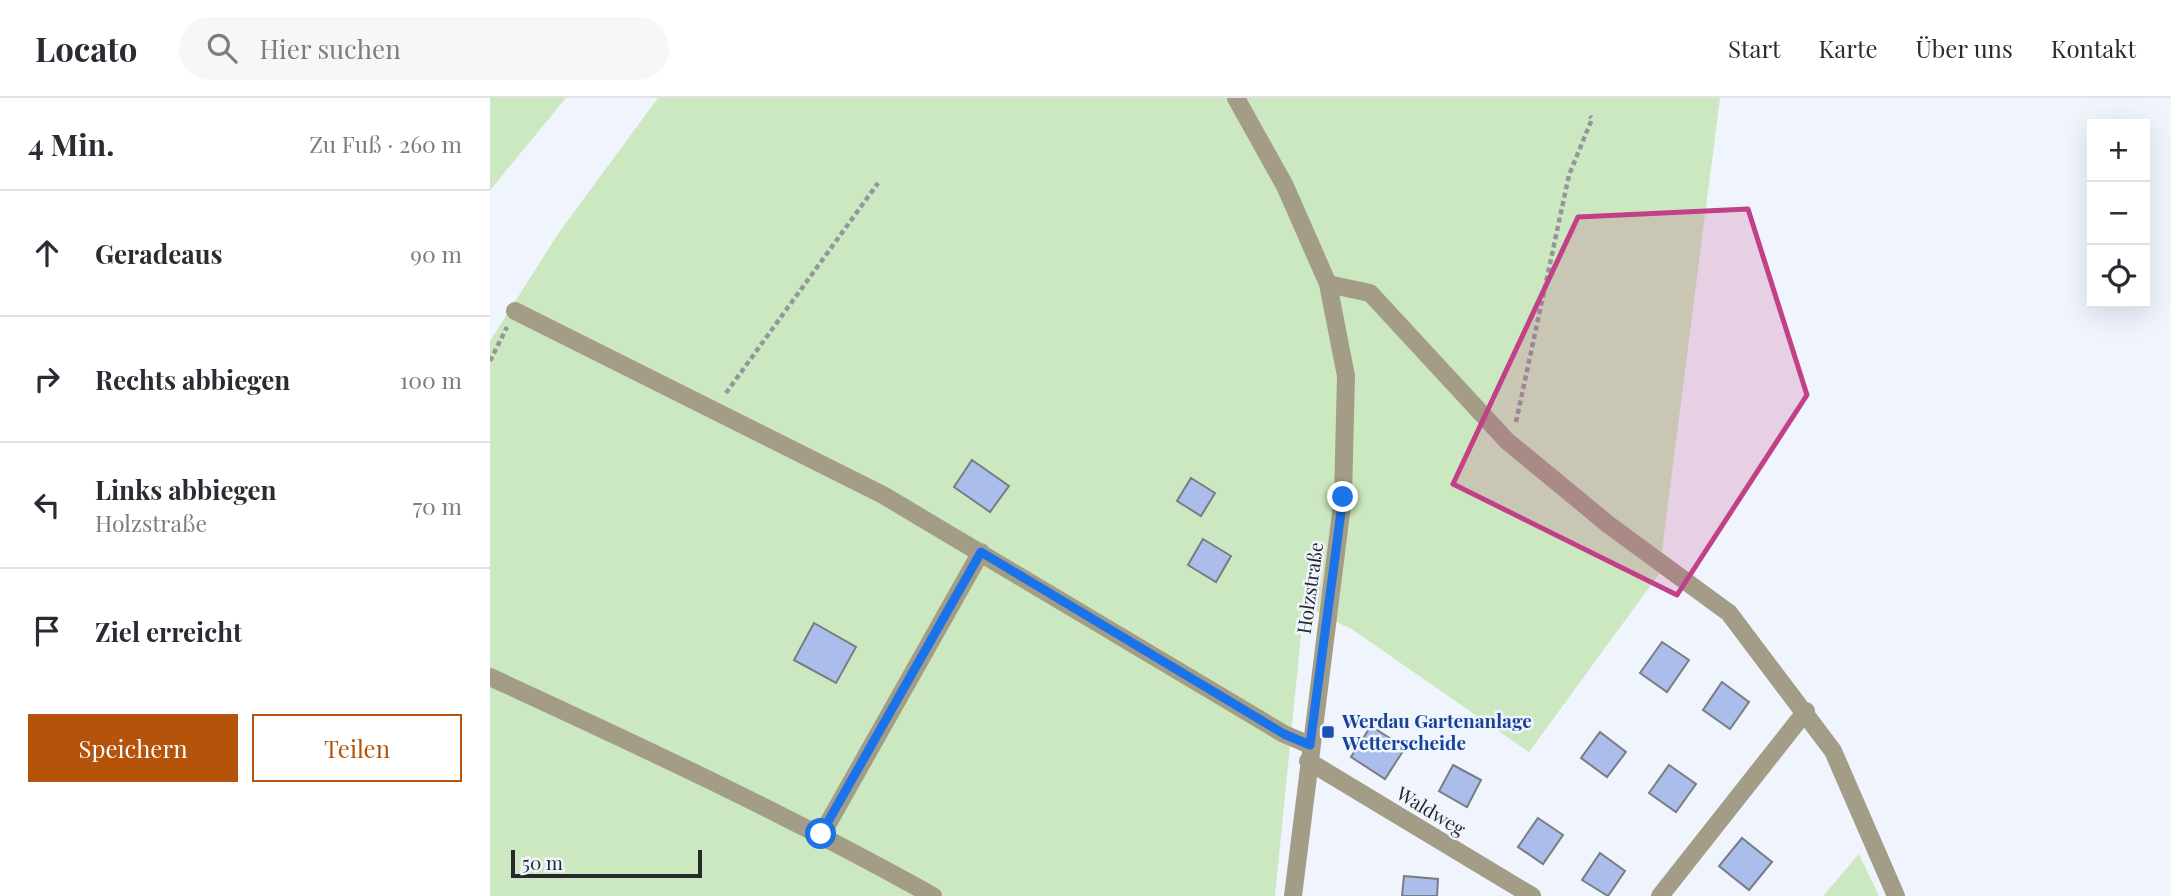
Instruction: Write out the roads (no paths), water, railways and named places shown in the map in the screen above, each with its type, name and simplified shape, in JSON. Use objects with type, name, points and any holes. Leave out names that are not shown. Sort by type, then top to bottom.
[{"type":"street","name":"Holzstraße","points":[[1236,98],[1284,186],[1328,284],[1346,376],[1343,497],[1293,896]]},
{"type":"street","points":[[1328,284],[1370,293],[1507,442],[1609,525],[1729,612],[1806,711],[1833,751],[1896,896]]},
{"type":"street","name":"Waldweg","points":[[515,311],[883,495],[1273,727],[1309,753],[1532,896]]},
{"type":"street","points":[[821,834],[981,552]]},
{"type":"street","points":[[490,677],[698,772],[821,834],[933,896]]},
{"type":"street","points":[[1660,896],[1806,711]]},
{"type":"place","name":"Werdau Gartenanlage Wetterscheide","points":[[1328,732]]}]
